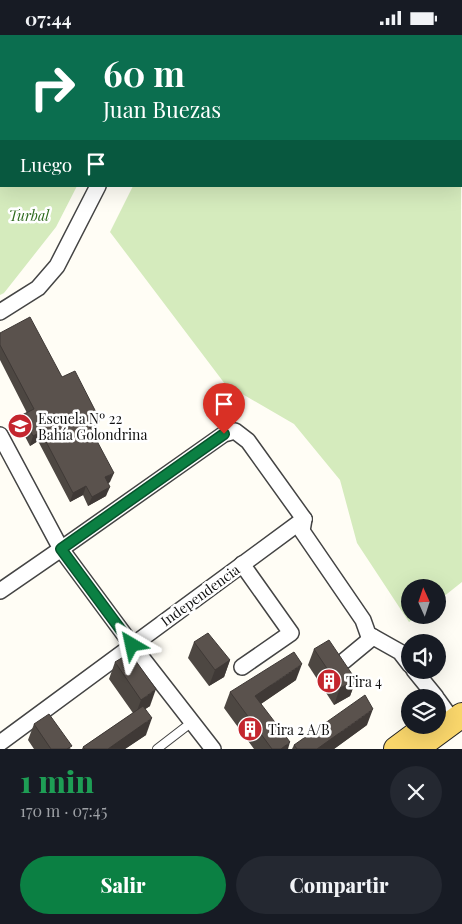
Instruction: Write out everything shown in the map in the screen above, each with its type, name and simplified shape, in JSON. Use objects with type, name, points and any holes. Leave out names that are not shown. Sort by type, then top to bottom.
[{"type":"main road","points":[[396,749],[415,734]]},
{"type":"main road","points":[[416,749],[427,734]]},
{"type":"street","points":[[0,312],[38,288],[57,266],[97,187]]},
{"type":"street","points":[[0,591],[224,434],[235,431],[248,441],[304,519],[302,531],[363,620],[371,635],[401,654]]},
{"type":"street","points":[[0,435],[61,549],[132,645],[214,749]]},
{"type":"street","name":"Independencia","points":[[0,743],[304,519]]},
{"type":"street","points":[[242,564],[291,633],[242,667]]},
{"type":"street","points":[[344,661],[371,635]]},
{"type":"street","points":[[421,679],[428,689]]},
{"type":"lane","points":[[157,749],[192,722]]},
{"type":"green space","name":"Turbal","points":[[0,187],[76,187],[56,227],[4,293],[0,295]]},
{"type":"green space","points":[[132,187],[461,187],[462,582],[446,595],[446,579],[401,579],[401,610],[357,543],[340,480],[294,424],[225,384],[110,232]]},
{"type":"building","points":[[30,317],[62,377],[75,371],[100,420],[89,426],[114,473],[105,477],[110,487],[92,497],[86,486],[73,493],[41,432],[33,436],[22,415],[34,409],[0,345],[0,333]]},
{"type":"building","points":[[208,633],[230,660],[215,670],[194,642]]},
{"type":"building","points":[[329,640],[356,680],[340,688],[314,649]]},
{"type":"building","points":[[294,652],[302,664],[255,696],[290,742],[281,749],[272,749],[230,692]]},
{"type":"building","points":[[130,653],[156,689],[141,700],[115,662]]},
{"type":"building","points":[[365,695],[373,709],[317,749],[297,749],[294,745]]},
{"type":"building","points":[[143,706],[152,718],[108,749],[85,749],[83,747]]},
{"type":"building","points":[[49,714],[72,746],[67,749],[51,749],[34,724]]},
{"type":"place","name":"Escuela Nº 22 Bahía Golondrina","points":[[20,426]]},
{"type":"place","name":"Tira 4","points":[[329,681]]},
{"type":"place","name":"Tira 2 A/B","points":[[250,729]]},
{"type":"route","points":[[132,645],[61,549],[224,434]]}]
